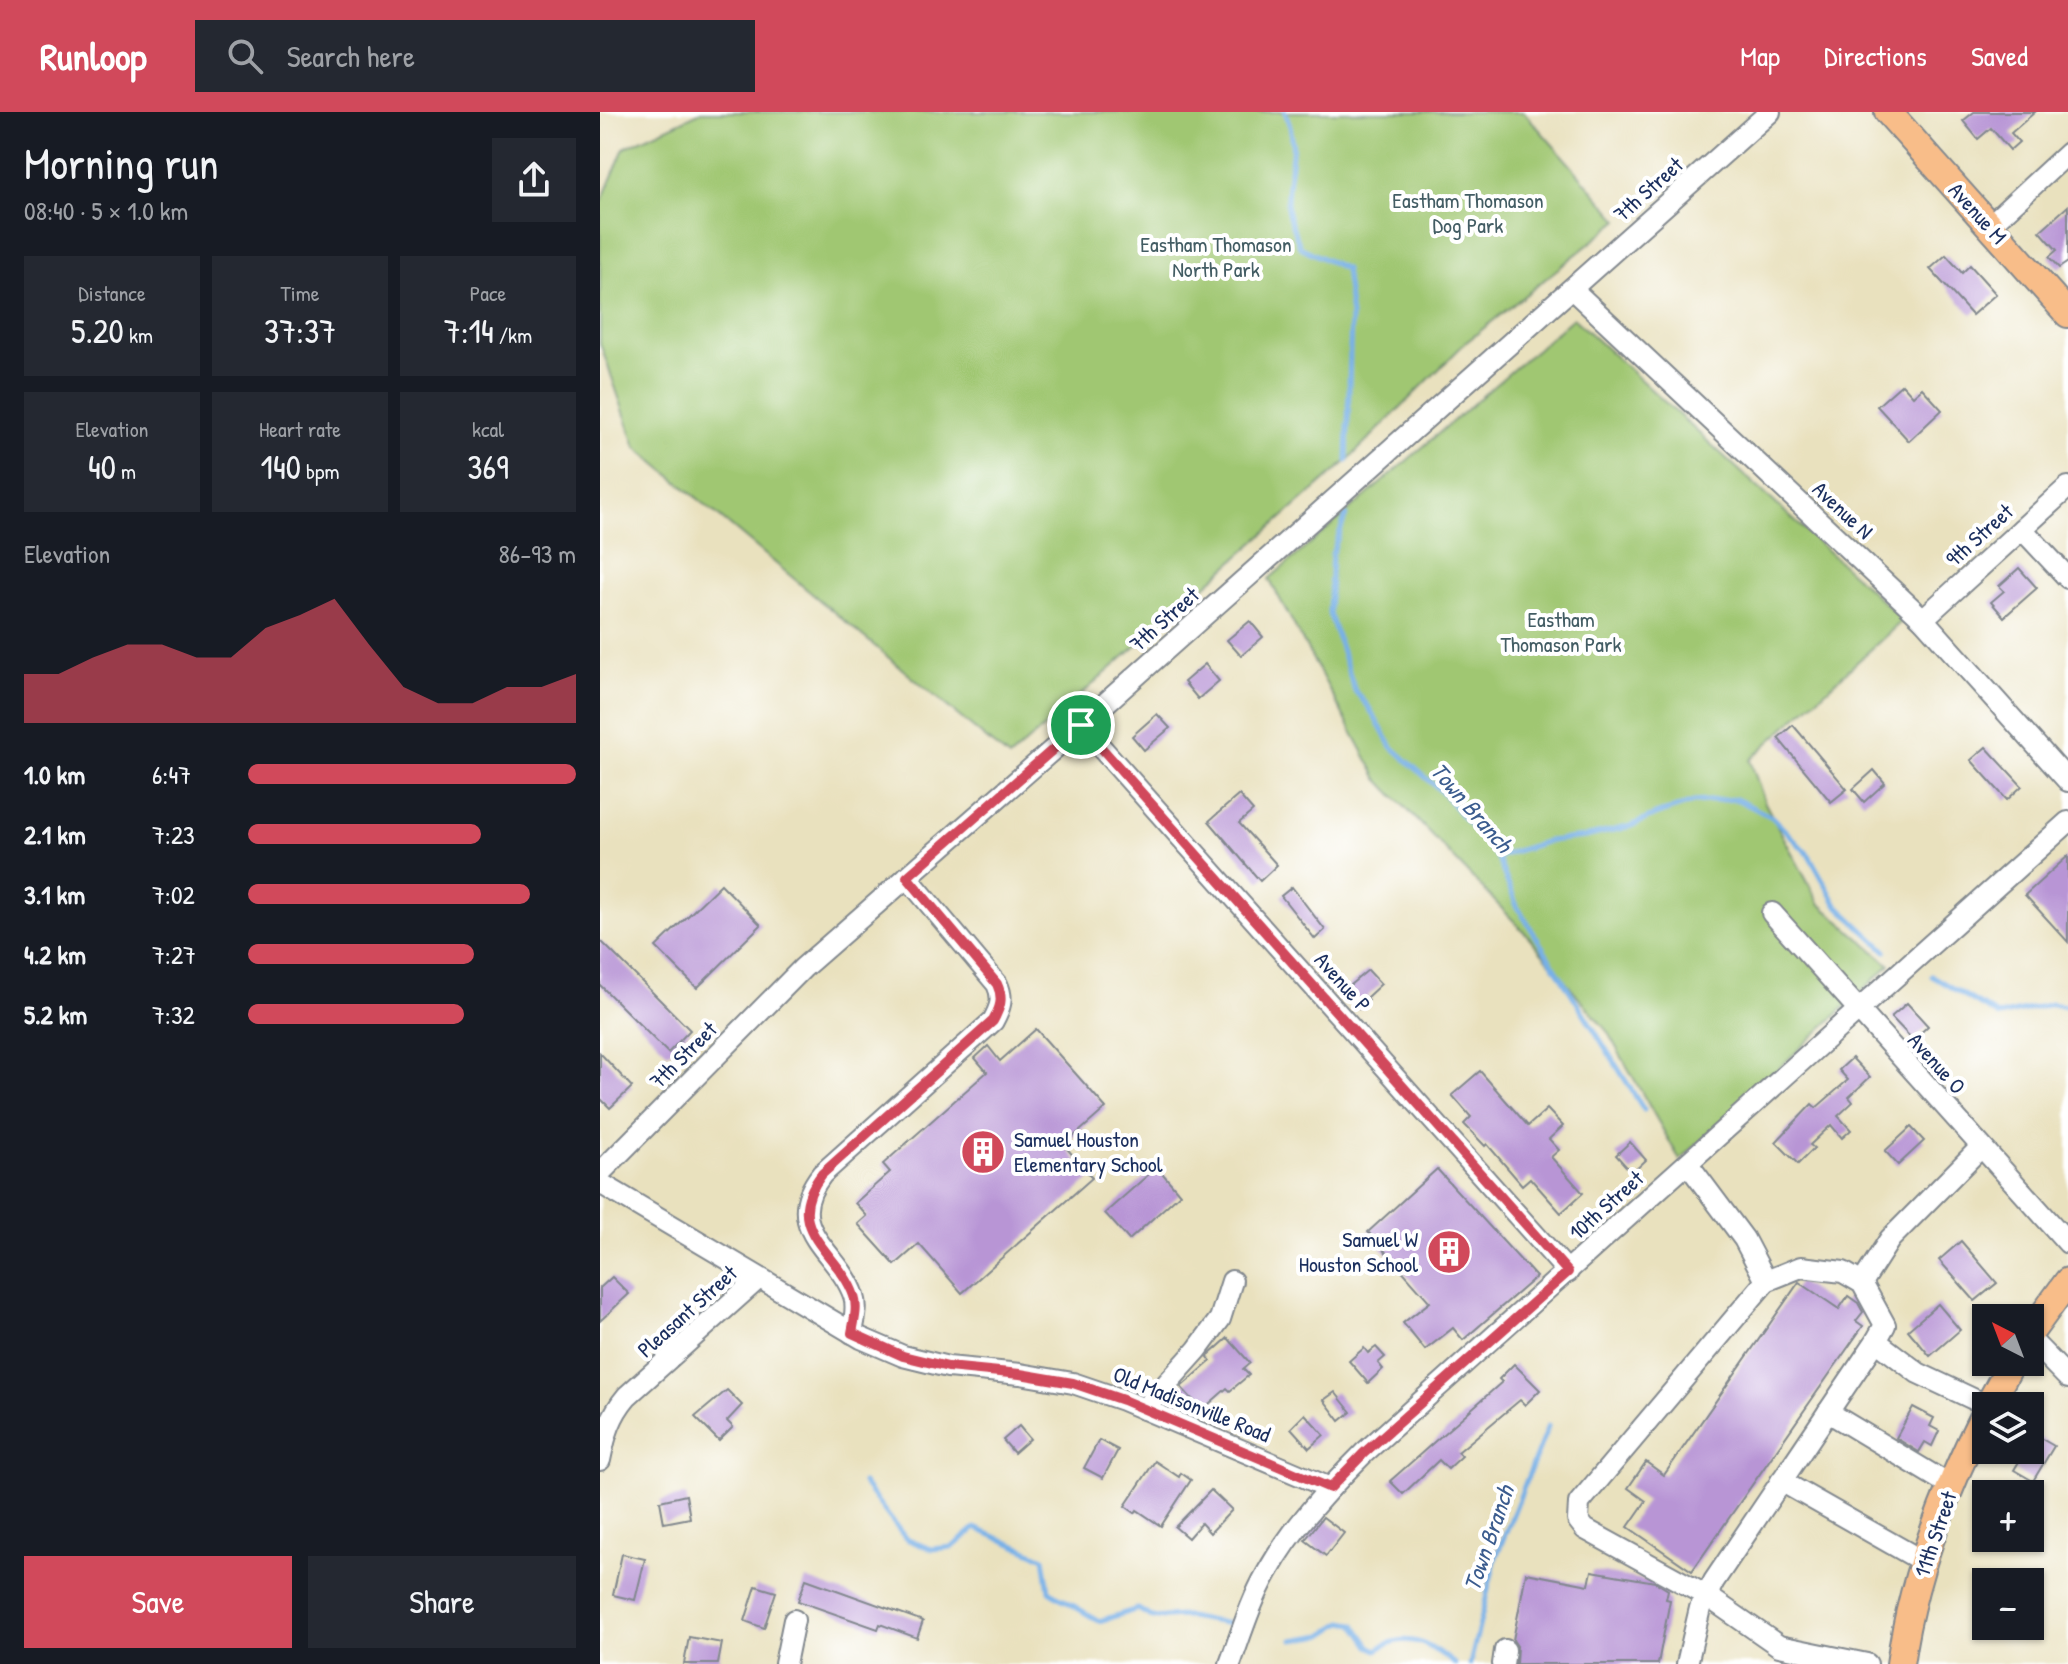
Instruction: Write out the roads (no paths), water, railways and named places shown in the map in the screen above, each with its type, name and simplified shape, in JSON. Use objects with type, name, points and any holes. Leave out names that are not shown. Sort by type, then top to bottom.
[{"type":"main road","name":"Avenue M","points":[[1888,112],[2068,314]]},
{"type":"main road","points":[[2044,1314],[2068,1281]]},
{"type":"main road","name":"11th Street","points":[[1900,1664],[1924,1562],[1939,1515],[1972,1441]]},
{"type":"street","name":"7th Street","points":[[600,1173],[803,968],[1770,112]]},
{"type":"street","points":[[1990,225],[2068,153]]},
{"type":"street","name":"Avenue N","points":[[1572,289],[1923,619],[2068,781]]},
{"type":"street","name":"9th Street","points":[[1923,619],[2068,487]]},
{"type":"street","points":[[2022,529],[2068,578]]},
{"type":"street","name":"Avenue P","points":[[1081,725],[1568,1272]]},
{"type":"street","name":"10th Street","points":[[1230,1664],[1267,1573],[1330,1488],[1364,1453],[2068,822]]},
{"type":"street","points":[[852,1333],[856,1307],[853,1294],[843,1274],[811,1233],[809,1203],[814,1185],[822,1174],[993,1021],[1002,995],[997,984],[907,877]]},
{"type":"street","name":"Avenue O","points":[[1772,913],[2068,1243]]},
{"type":"street","points":[[1862,1283],[1890,1239],[1981,1147]]},
{"type":"street","points":[[1688,1164],[1744,1239],[1766,1281]]},
{"type":"street","name":"Old Madisonville Road","points":[[600,1183],[852,1333],[903,1356],[948,1367],[1073,1383],[1144,1409],[1330,1488]]},
{"type":"street","points":[[1687,1664],[1700,1608],[1707,1596],[1714,1581],[1885,1325],[1862,1283],[1843,1272],[1801,1267],[1766,1281],[1579,1503],[1578,1520],[1585,1529],[1707,1596],[1779,1646],[1867,1664]]},
{"type":"street","name":"Pleasant Street","points":[[600,1457],[615,1410],[627,1396],[759,1278]]},
{"type":"street","points":[[1144,1409],[1197,1350],[1220,1319],[1232,1281]]},
{"type":"street","points":[[1876,1341],[1918,1373],[1972,1399]]},
{"type":"street","points":[[2044,1353],[2068,1378]]},
{"type":"street","points":[[1828,1412],[1951,1486]]},
{"type":"street","points":[[1781,1481],[1924,1562]]},
{"type":"street","points":[[785,1664],[794,1620]]},
{"type":"waterway","name":"Town Branch","points":[[1285,112],[1292,137],[1287,192],[1290,221],[1300,247],[1345,269],[1351,316],[1347,461]]},
{"type":"waterway","name":"Town Branch","points":[[1346,515],[1332,554],[1329,612],[1355,691],[1368,706],[1392,747],[1444,794],[1497,857],[1517,906],[1644,1110]]},
{"type":"waterway","points":[[1497,857],[1548,841],[1585,837],[1631,826],[1693,802],[1736,799],[1772,817],[1809,855],[1837,905],[1886,951]]},
{"type":"waterway","points":[[1932,976],[1999,1016],[2052,1004],[2068,1007]]},
{"type":"waterway","name":"Town Branch","points":[[1470,1664],[1496,1557],[1548,1426]]},
{"type":"waterway","points":[[863,1483],[906,1539],[931,1549],[953,1547],[975,1528],[1044,1558],[1049,1591],[1099,1621],[1138,1609],[1153,1618],[1182,1616],[1231,1624]]},
{"type":"waterway","points":[[1293,1640],[1323,1635],[1343,1622],[1355,1624],[1370,1646],[1377,1650],[1408,1640],[1427,1646],[1455,1664]]},
{"type":"place","name":"Samuel Houston Elementary School","points":[[983,1152]]},
{"type":"place","name":"Samuel W Houston School","points":[[1449,1252]]},
{"type":"park label","name":"Eastham Thomason Dog Park","points":[[1468,212]]},
{"type":"park label","name":"Eastham Thomason North Park","points":[[1216,256]]},
{"type":"park label","name":"Eastham Thomason Park","points":[[1561,632]]}]
